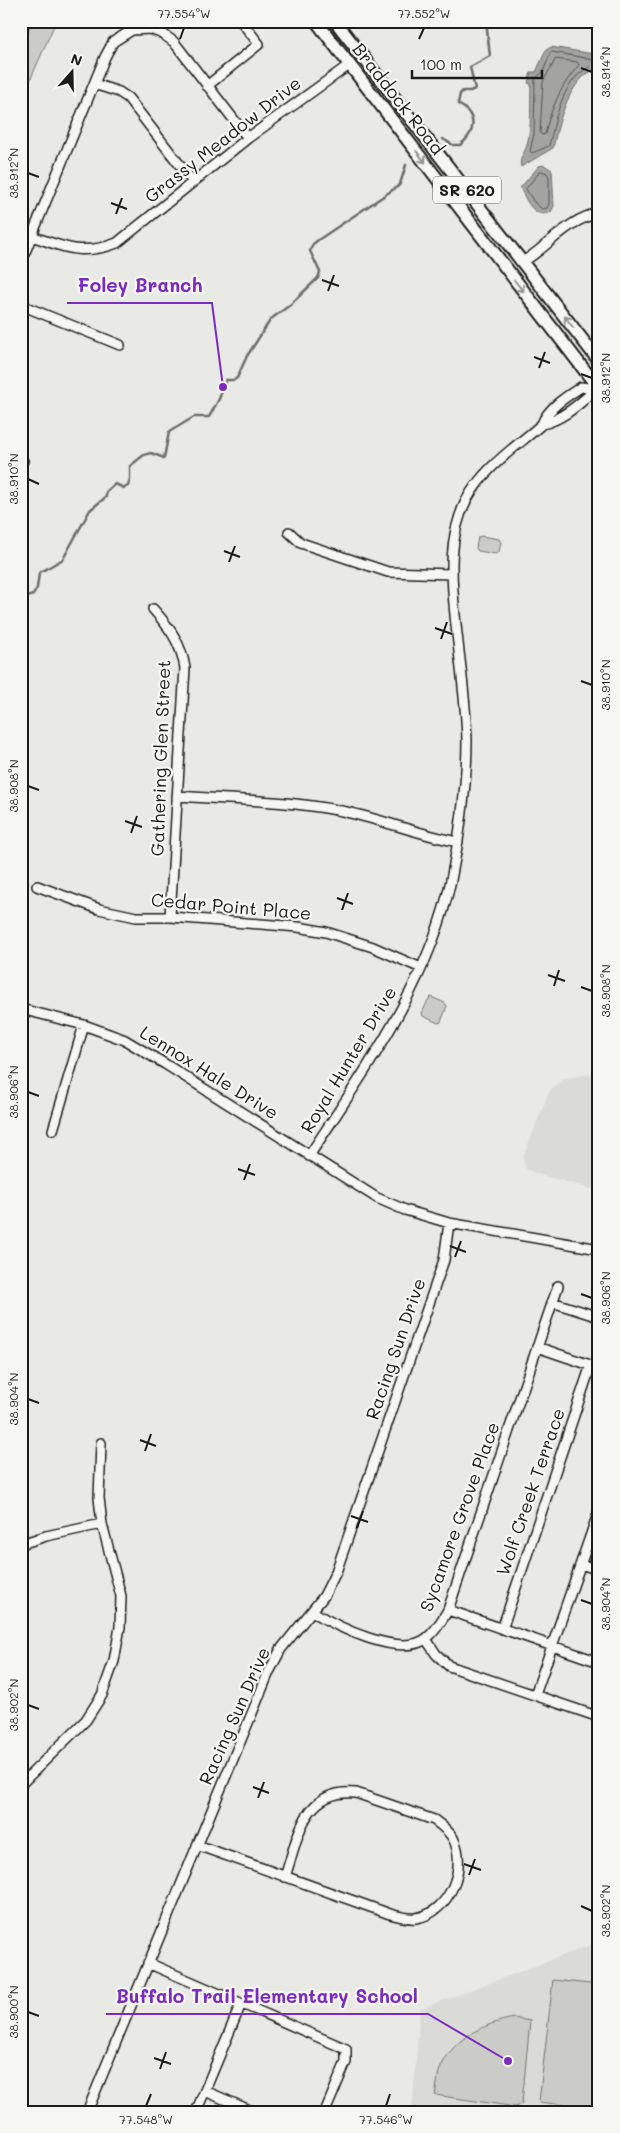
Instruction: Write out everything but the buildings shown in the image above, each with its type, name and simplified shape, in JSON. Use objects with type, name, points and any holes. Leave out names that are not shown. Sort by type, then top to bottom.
[{"type":"main road","name":"Braddock Road","points":[[316,21],[596,386]]},
{"type":"main road","name":"Braddock Road","points":[[335,21],[524,261],[599,360]]},
{"type":"main road","points":[[349,65],[354,66],[365,75],[402,122],[444,161]]},
{"type":"street","points":[[207,86],[259,44],[241,21]]},
{"type":"street","points":[[21,262],[113,42],[132,30],[140,28],[150,29],[163,34],[174,42],[248,138]]},
{"type":"street","name":"Grassy Meadow Drive","points":[[32,236],[65,248],[99,250],[117,243],[248,138],[349,65]]},
{"type":"street","points":[[94,84],[119,92],[128,98],[193,182]]},
{"type":"street","points":[[524,261],[572,223],[582,217],[599,213]]},
{"type":"street","points":[[21,305],[120,345]]},
{"type":"street","name":"Royal Hunter Drive","points":[[309,1156],[384,1039],[421,968],[436,931],[450,884],[458,842],[466,778],[467,738],[451,574],[454,533],[466,501],[478,481],[494,463],[542,424],[556,421],[589,396],[596,386]]},
{"type":"street","points":[[289,532],[301,543],[388,572],[451,574]]},
{"type":"street","name":"Gathering Glen Street","points":[[153,609],[169,626],[179,643],[185,668],[170,917]]},
{"type":"street","points":[[177,796],[289,804],[335,810],[377,820],[420,834],[458,842]]},
{"type":"street","name":"Cedar Point Place","points":[[37,886],[99,909],[136,916],[298,927],[326,932],[366,944],[421,968]]},
{"type":"street","name":"Lennox Hale Drive","points":[[21,1009],[84,1025],[125,1040],[377,1198],[405,1210],[449,1223],[599,1249]]},
{"type":"street","points":[[53,1130],[84,1025]]},
{"type":"street","name":"Racing Sun Drive","points":[[87,2112],[269,1672],[281,1649],[324,1596],[336,1572],[444,1260],[449,1223]]},
{"type":"street","name":"Sycamore Grove Place","points":[[426,1639],[438,1626],[448,1610],[558,1286]]},
{"type":"street","points":[[552,1302],[599,1318]]},
{"type":"street","points":[[537,1346],[595,1367]]},
{"type":"street","name":"Wolf Creek Terrace","points":[[502,1629],[595,1367]]},
{"type":"street","points":[[21,1784],[86,1720],[102,1695],[114,1661],[120,1627],[121,1596],[102,1524],[98,1480],[101,1443]]},
{"type":"street","points":[[535,1695],[599,1511]]},
{"type":"street","points":[[21,1544],[46,1536],[102,1524]]},
{"type":"street","points":[[581,1564],[599,1570]]},
{"type":"street","points":[[448,1610],[599,1662]]},
{"type":"street","points":[[312,1611],[335,1625],[388,1644],[400,1646],[414,1644],[426,1639],[436,1654],[449,1666],[599,1718]]},
{"type":"street","points":[[196,1845],[285,1877],[390,1914],[405,1918],[416,1918],[430,1914],[442,1904],[457,1876],[458,1862],[453,1839],[444,1827],[434,1820],[356,1793],[346,1792],[318,1801],[308,1813],[285,1877]]},
{"type":"street","points":[[148,1963],[346,2049],[346,2062],[325,2112]]},
{"type":"street","points":[[196,2112],[241,2004]]},
{"type":"street","points":[[205,2091],[254,2112]]},
{"type":"shaded area","points":[[31,21],[56,21],[21,101],[21,59]]},
{"type":"shaded area","points":[[478,537],[499,539],[501,542],[499,552],[496,554],[478,551],[476,548]]},
{"type":"shaded area","points":[[431,997],[445,1003],[447,1006],[441,1022],[438,1023],[423,1016],[422,1013]]},
{"type":"shaded area","points":[[599,1074],[599,1191],[534,1173],[525,1168],[523,1157],[550,1090],[564,1079]]},
{"type":"shaded area","points":[[599,1942],[599,2112],[412,2112],[420,2009]]},
{"type":"shaded area","points":[[553,1980],[599,1985],[599,2109],[539,2102]]},
{"type":"shaded area","points":[[514,2018],[530,2021],[522,2103],[516,2107],[435,2095],[439,2072],[451,2050],[479,2029]]},
{"type":"water","points":[[551,47],[594,54],[597,58],[598,67],[582,78],[571,93],[560,120],[553,148],[521,167],[520,162],[527,145],[530,130],[531,84],[528,83],[531,72],[536,72],[546,50]]},
{"type":"water","points":[[544,165],[552,170],[554,206],[551,212],[545,214],[532,208],[520,188],[539,166]]},
{"type":"waterway","points":[[443,139],[453,145],[460,145],[470,135],[473,123],[469,113],[458,104],[460,94],[463,91],[475,89],[470,67],[490,56],[486,21]]},
{"type":"waterway","points":[[21,599],[33,595],[37,588],[39,573],[63,559],[90,510],[106,497],[106,492],[115,484],[124,488],[128,486],[130,466],[144,455],[151,453],[164,458],[169,432],[194,417],[209,417],[219,399],[226,380],[237,378],[247,356],[271,319],[290,305],[318,278],[320,272],[310,251],[313,244],[397,187],[400,184],[406,165]]},
{"type":"place","name":"Foley Branch","points":[[223,387]]},
{"type":"place","name":"Buffalo Trail Elementary School","points":[[508,2061]]}]
